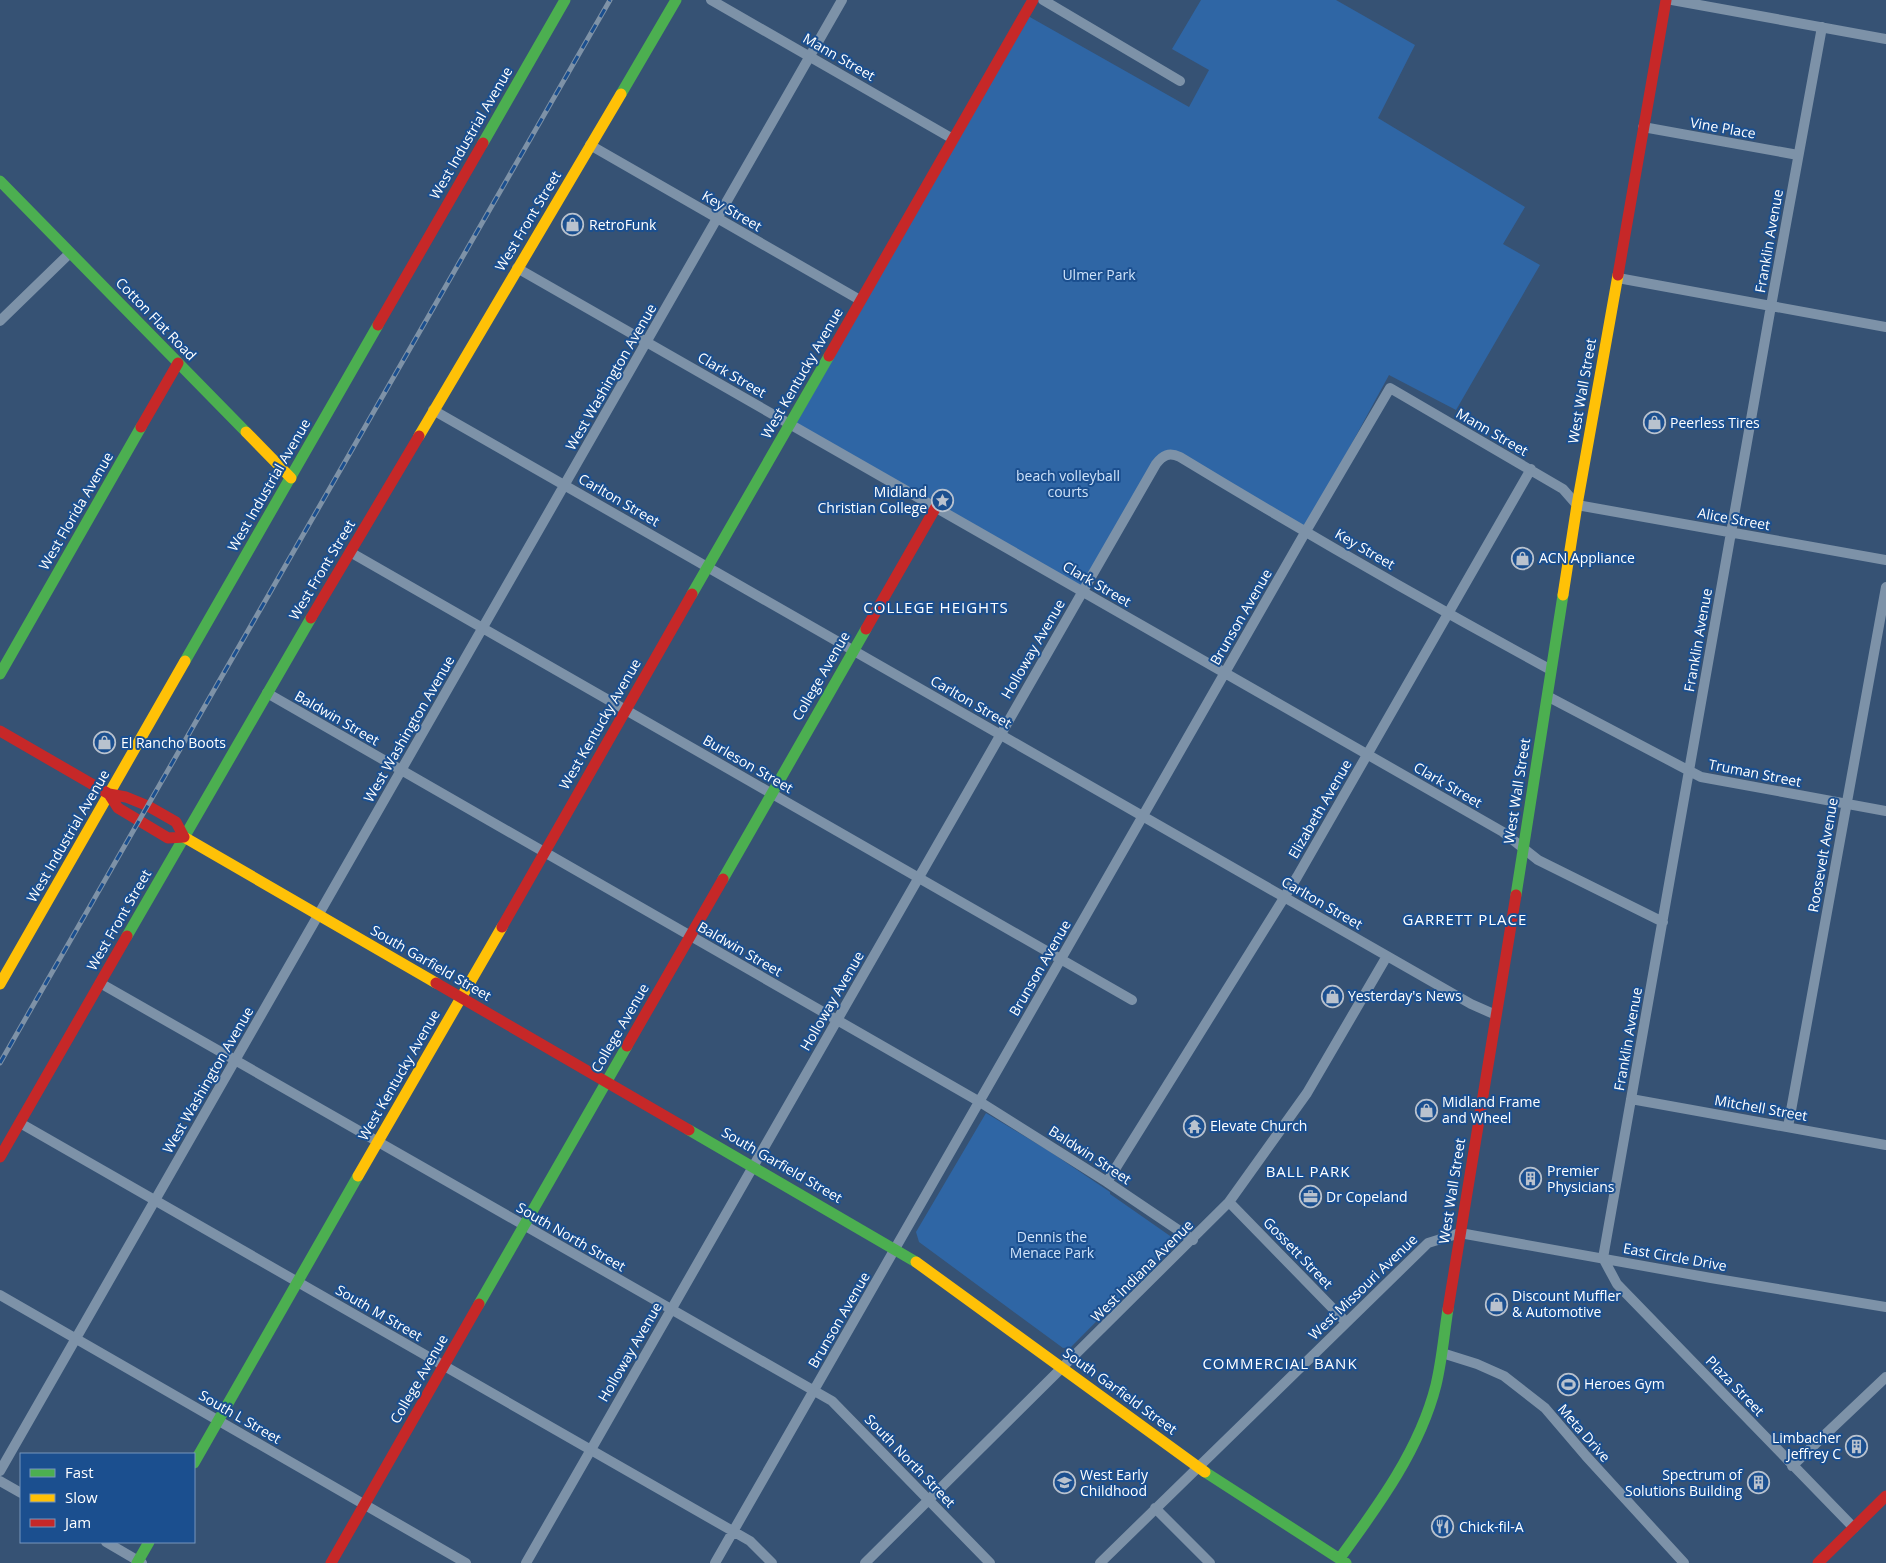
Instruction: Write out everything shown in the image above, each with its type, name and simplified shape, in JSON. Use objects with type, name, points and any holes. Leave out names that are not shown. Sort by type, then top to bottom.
[{"type":"main road","name":"West Industrial Avenue","points":[[0,984],[565,0]]},
{"type":"main road","name":"West Front Street","points":[[0,1157],[267,693],[676,0]]},
{"type":"main road","name":"West Kentucky Avenue","points":[[195,1461],[1033,0]]},
{"type":"main road","name":"West Wall Street","points":[[1341,1561],[1386,1494],[1421,1429],[1436,1385],[1524,848],[1577,505],[1666,0]]},
{"type":"main road","name":"Cotton Flat Road","points":[[0,181],[291,478]]},
{"type":"main road","name":"West Florida Avenue","points":[[0,674],[178,363]]},
{"type":"main road","name":"College Avenue","points":[[331,1563],[936,508]]},
{"type":"main road","name":"South Garfield Street","points":[[0,731],[109,794],[133,800],[176,822],[184,837],[914,1260],[1198,1467],[1341,1561]]},
{"type":"main road","name":"South Garfield Street","points":[[109,794],[118,808],[168,838],[184,837]]},
{"type":"main road","points":[[1818,1563],[1885,1498]]},
{"type":"main road","points":[[139,1562],[148,1543]]},
{"type":"street","name":"Mann Street","points":[[711,0],[952,139]]},
{"type":"street","name":"West Washington Avenue","points":[[0,1471],[842,0]]},
{"type":"street","points":[[1043,0],[1180,81]]},
{"type":"street","points":[[1672,0],[1886,39]]},
{"type":"street","name":"Franklin Avenue","points":[[1603,1258],[1822,27]]},
{"type":"street","name":"Vine Place","points":[[1643,127],[1798,155]]},
{"type":"street","name":"Key Street","points":[[590,145],[860,300]]},
{"type":"street","points":[[1,321],[70,253]]},
{"type":"street","name":"Clark Street","points":[[517,268],[1503,832],[1538,860],[1663,922]]},
{"type":"street","points":[[1618,278],[1886,327]]},
{"type":"street","name":"Mann Street","points":[[1390,388],[1563,489],[1577,505]]},
{"type":"street","name":"Brunson Avenue","points":[[715,1563],[1306,531],[1390,388]]},
{"type":"street","name":"Carlton Street","points":[[433,410],[1470,1004],[1496,1015]]},
{"type":"street","name":"Key Street","points":[[1166,455],[1172,454],[1180,457],[1551,670]]},
{"type":"street","name":"Holloway Avenue","points":[[526,1563],[1082,591],[1156,464],[1166,455]]},
{"type":"street","name":"Elizabeth Avenue","points":[[1107,1182],[1284,898],[1531,469]]},
{"type":"street","name":"Alice Street","points":[[1577,505],[1886,560]]},
{"type":"street","name":"Burleson Street","points":[[350,552],[1132,1000]]},
{"type":"street","name":"Roosevelt Avenue","points":[[1788,1127],[1886,587]]},
{"type":"street","name":"Baldwin Street","points":[[267,693],[980,1102],[1107,1182],[1193,1240]]},
{"type":"street","name":"Truman Street","points":[[1547,696],[1700,777],[1886,811]]},
{"type":"street","name":"West Indiana Avenue","points":[[865,1563],[1230,1202],[1307,1093],[1387,956]]},
{"type":"street","name":"South North Street","points":[[100,983],[377,1143],[832,1401],[990,1563]]},
{"type":"street","name":"Mitchell Street","points":[[1631,1099],[1886,1145]]},
{"type":"street","name":"South M Street","points":[[20,1123],[733,1531],[750,1541],[772,1563]]},
{"type":"street","name":"Gossett Street","points":[[1230,1202],[1346,1322]]},
{"type":"street","name":"East Circle Drive","points":[[1460,1232],[1886,1307]]},
{"type":"street","name":"West Missouri Avenue","points":[[1100,1563],[1428,1243],[1460,1232]]},
{"type":"street","name":"Plaza Street","points":[[1603,1258],[1617,1284],[1854,1528]]},
{"type":"street","name":"South L Street","points":[[0,1295],[466,1563]]},
{"type":"street","name":"Meta Drive","points":[[1442,1352],[1504,1376],[1544,1408],[1684,1563]]},
{"type":"street","points":[[1792,1466],[1886,1377]]},
{"type":"street","points":[[0,1481],[20,1492]]},
{"type":"street","points":[[1156,1508],[1210,1563]]},
{"type":"street","points":[[108,1543],[139,1562]]},
{"type":"green space","name":"Ulmer Park","points":[[1201,0],[1336,0],[1415,45],[1378,118],[1525,207],[1503,244],[1540,265],[1456,410],[1389,375],[1308,524],[1304,528],[1167,452],[1082,588],[793,424],[1028,16],[1189,107],[1209,70],[1172,49]]},
{"type":"green space","name":"Dennis the Menace Park","points":[[986,1113],[1049,1151],[1110,1192],[1110,1194],[1173,1238],[1175,1242],[1071,1347],[1063,1348],[919,1242],[916,1232]]},
{"type":"railway","points":[[0,1063],[610,0]]},
{"type":"traffic: fast","points":[[483,143],[565,0]]},
{"type":"traffic: fast","points":[[621,94],[676,0]]},
{"type":"traffic: fast","points":[[0,181],[246,432]]},
{"type":"traffic: fast","points":[[185,661],[378,325]]},
{"type":"traffic: fast","points":[[692,594],[829,356]]},
{"type":"traffic: fast","points":[[0,674],[141,427]]},
{"type":"traffic: fast","points":[[1516,895],[1563,595]]},
{"type":"traffic: fast","points":[[127,936],[311,618]]},
{"type":"traffic: fast","points":[[723,879],[866,629]]},
{"type":"traffic: fast","points":[[479,1304],[627,1046]]},
{"type":"traffic: fast","points":[[689,1130],[916,1262]]},
{"type":"traffic: fast","points":[[195,1461],[358,1176]]},
{"type":"traffic: fast","points":[[1340,1558],[1383,1497],[1420,1432],[1436,1385],[1448,1309]]},
{"type":"traffic: fast","points":[[1205,1472],[1346,1563]]},
{"type":"traffic: fast","points":[[137,1563],[148,1543]]},
{"type":"traffic: slow","points":[[419,436],[621,94]]},
{"type":"traffic: slow","points":[[1563,595],[1618,275]]},
{"type":"traffic: slow","points":[[246,432],[291,478]]},
{"type":"traffic: slow","points":[[0,984],[185,661]]},
{"type":"traffic: slow","points":[[184,837],[436,983]]},
{"type":"traffic: slow","points":[[358,1176],[502,927]]},
{"type":"traffic: slow","points":[[916,1262],[1205,1472]]},
{"type":"traffic: jam","points":[[829,356],[1033,0]]},
{"type":"traffic: jam","points":[[1618,275],[1666,0]]},
{"type":"traffic: jam","points":[[378,325],[483,143]]},
{"type":"traffic: jam","points":[[141,427],[178,363]]},
{"type":"traffic: jam","points":[[311,618],[419,436]]},
{"type":"traffic: jam","points":[[866,629],[936,507]]},
{"type":"traffic: jam","points":[[502,927],[692,594]]},
{"type":"traffic: jam","points":[[0,731],[109,794],[126,797],[148,806],[176,822],[184,837],[168,838],[118,808],[109,794]]},
{"type":"traffic: jam","points":[[627,1046],[723,879]]},
{"type":"traffic: jam","points":[[1448,1309],[1516,895]]},
{"type":"traffic: jam","points":[[0,1157],[127,936]]},
{"type":"traffic: jam","points":[[436,983],[689,1130]]},
{"type":"traffic: jam","points":[[331,1563],[479,1304]]},
{"type":"traffic: jam","points":[[1818,1563],[1886,1496]]},
{"type":"place","name":"RetroFunk","points":[[573,225]]},
{"type":"place","name":"Peerless Tires","points":[[1654,423]]},
{"type":"place","name":"Midland Christian College","points":[[943,500]]},
{"type":"place","name":"ACN Appliance","points":[[1523,558]]},
{"type":"place","name":"El Rancho Boots","points":[[105,743]]},
{"type":"place","name":"Yesterday's News","points":[[1332,996]]},
{"type":"place","name":"Midland Frame and Wheel","points":[[1426,1110]]},
{"type":"place","name":"Elevate Church","points":[[1194,1126]]},
{"type":"place","name":"Premier Physicians","points":[[1531,1179]]},
{"type":"place","name":"Dr Copeland","points":[[1310,1197]]},
{"type":"place","name":"Discount Muffler & Automotive","points":[[1496,1304]]},
{"type":"place","name":"Heroes Gym","points":[[1568,1384]]},
{"type":"place","name":"Limbacher Jeffrey C","points":[[1857,1446]]},
{"type":"place","name":"West Early Childhood","points":[[1064,1483]]},
{"type":"place","name":"Spectrum of Solutions Building","points":[[1758,1483]]},
{"type":"place","name":"Chick-fil-A","points":[[1443,1527]]},
{"type":"district","name":"COLLEGE HEIGHTS","points":[[936,608]]},
{"type":"district","name":"GARRETT PLACE","points":[[1465,920]]},
{"type":"district","name":"BALL PARK","points":[[1308,1172]]},
{"type":"district","name":"COMMERCIAL BANK","points":[[1280,1364]]},
{"type":"park label","name":"beach volleyball courts","points":[[1068,484]]}]
